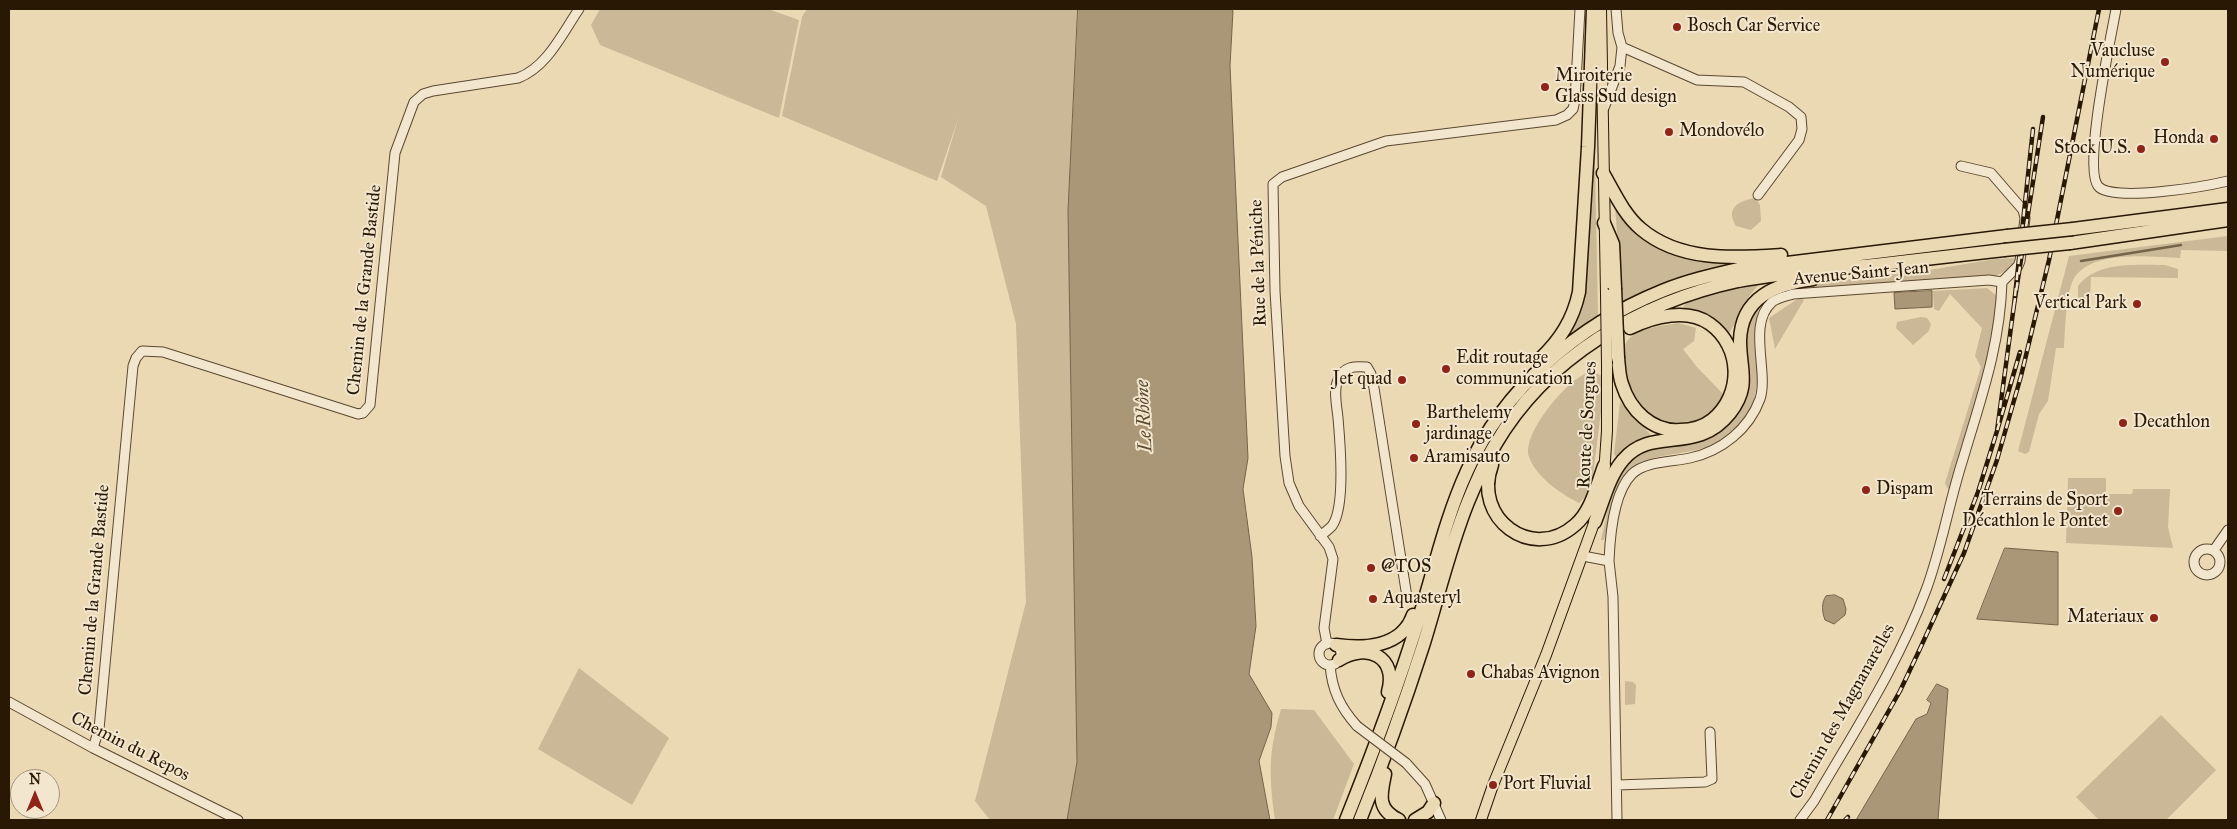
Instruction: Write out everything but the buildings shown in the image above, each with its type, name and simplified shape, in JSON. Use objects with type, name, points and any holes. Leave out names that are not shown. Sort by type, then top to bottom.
[{"type":"highway","points":[[1484,439],[1485,426],[1496,408],[1525,373],[1561,336],[1575,308],[1582,270],[1593,9]]},
{"type":"highway","points":[[1603,173],[1626,210],[1641,229],[1672,247],[1700,254],[1741,258],[1856,253]]},
{"type":"highway","points":[[2129,223],[2167,212],[2228,201]]},
{"type":"highway","points":[[1346,820],[1394,693],[1418,620],[1443,532],[1466,472],[1484,439],[1507,404],[1549,360],[1623,310],[1662,291],[1719,273],[1856,253],[2129,223],[2228,209]]},
{"type":"highway","points":[[1360,820],[1392,739],[1423,646],[1454,540],[1475,486],[1495,444],[1521,409],[1571,358],[1646,311],[1702,290],[1740,281],[2070,243],[2225,221]]},
{"type":"highway","points":[[1604,223],[1613,244],[1611,291],[1613,361],[1621,383],[1636,410],[1657,427],[1675,431],[1702,426],[1712,420],[1726,404],[1735,377],[1734,359],[1723,336],[1707,322],[1686,315],[1676,315],[1641,322],[1593,350],[1571,358],[1562,373],[1536,399],[1494,459],[1487,479],[1487,494],[1494,513],[1506,527],[1525,537],[1542,539],[1562,534],[1575,526],[1586,511],[1604,466]]},
{"type":"highway","points":[[1596,522],[1618,467],[1637,447],[1651,442],[1700,436],[1721,423],[1731,411],[1743,384],[1744,366],[1740,342],[1744,320],[1757,299],[1767,292],[1791,283],[1889,263]]},
{"type":"highway","points":[[1331,645],[1352,648],[1381,644],[1398,637],[1405,630],[1412,617],[1434,540],[1443,532]]},
{"type":"highway","points":[[1335,663],[1353,653],[1369,652],[1383,660],[1390,676],[1389,690],[1346,820]]},
{"type":"highway","points":[[1392,739],[1381,793],[1387,813],[1399,820]]},
{"type":"highway","points":[[1415,820],[1428,812],[1434,803]]},
{"type":"main road","points":[[1601,9],[1604,223]]},
{"type":"main road","name":"Route de Sorgues","points":[[1481,820],[1596,522],[1604,466],[1613,361]]},
{"type":"street","name":"Chemin de la Grande Bastide","points":[[93,748],[99,729],[133,366],[136,358],[142,351],[163,352],[358,414],[368,409],[370,405],[395,153],[410,109],[414,102],[423,94],[433,91],[518,78],[529,74],[539,67],[579,9]]},
{"type":"street","name":"Rue de la Péniche","points":[[1320,536],[1299,506],[1289,483],[1284,456],[1275,300],[1273,184],[1282,177],[1386,141],[1515,126],[1556,120],[1567,115],[1573,110],[1575,100],[1580,9]]},
{"type":"street","points":[[1602,111],[1620,66],[1622,46],[1618,33],[1616,9]]},
{"type":"street","points":[[2116,9],[2096,130],[2093,168],[2094,178],[2098,187],[2108,193],[2123,194],[2205,187],[2228,181]]},
{"type":"street","points":[[1622,46],[1697,80],[1744,82],[1789,107],[1801,118],[1802,129],[1799,140],[1758,195]]},
{"type":"street","points":[[1961,166],[1991,173],[2023,210],[2025,218],[2020,261],[2018,266],[2002,282]]},
{"type":"street","name":"Avenue Saint-Jean","points":[[1617,820],[1613,607],[1608,561],[1610,535],[1621,492],[1626,481],[1634,473],[1655,464],[1692,458],[1723,446],[1747,424],[1760,397],[1762,318],[1772,302],[1794,294],[1989,280],[2002,282]]},
{"type":"street","name":"Chemin des Magnanarelles","points":[[1800,820],[1814,800],[1895,662],[1926,591],[1944,538],[1954,487],[1988,378],[2001,313],[2002,282]]},
{"type":"street","points":[[1408,598],[1371,374],[1367,367],[1355,366],[1346,369],[1337,381],[1336,402],[1341,457],[1338,503],[1332,525],[1320,536],[1329,547],[1333,559],[1324,628],[1331,645],[1340,652],[1335,663],[1332,682],[1337,698],[1345,713],[1357,726],[1406,763],[1424,784],[1441,820]]},
{"type":"street","points":[[2214,550],[2228,530]]},
{"type":"street","points":[[1583,556],[1608,561]]},
{"type":"street","points":[[1331,645],[1321,649],[1319,656],[1323,663],[1335,663]]},
{"type":"street","name":"Chemin du Repos","points":[[9,702],[93,748],[238,820]]},
{"type":"street","points":[[1617,785],[1705,782],[1712,779],[1710,732]]},
{"type":"shaded area","points":[[600,9],[768,9],[799,20],[779,118],[600,45],[591,25]]},
{"type":"shaded area","points":[[807,9],[1078,9],[1068,211],[1077,762],[1067,820],[990,820],[975,801],[1026,602],[1016,324],[986,206],[941,177],[959,116],[937,181],[782,116],[802,17]]},
{"type":"shaded area","points":[[1594,115],[1598,316],[1568,335],[1583,301]]},
{"type":"shaded area","points":[[1755,198],[1760,205],[1761,221],[1751,230],[1736,226],[1732,214],[1735,206]]},
{"type":"shaded area","points":[[1615,206],[1641,234],[1732,260],[1732,264],[1676,280],[1622,303]]},
{"type":"shaded area","points":[[2228,236],[2228,251],[2181,250],[2180,258],[2137,256],[2106,259],[2093,263],[2081,270],[2071,286],[2066,313],[2064,348],[2056,348],[2048,401],[2039,414],[2029,452],[2025,454],[2018,451],[2069,256]]},
{"type":"shaded area","points":[[2015,258],[2011,269],[1995,276],[1810,288],[1778,295],[1799,285]]},
{"type":"shaded area","points":[[2130,265],[2165,265],[2178,269],[2178,278],[2091,277],[2090,302],[2078,299],[2078,286],[2086,278],[2106,268]]},
{"type":"shaded area","points":[[1759,284],[1747,299],[1729,334],[1707,315],[1683,308],[1686,302],[1747,285]]},
{"type":"shaded area","points":[[1987,288],[1997,296],[1990,356],[1950,493],[1945,483],[1981,367],[1975,356],[1982,328],[1950,294],[1939,311],[1934,309],[1933,291]]},
{"type":"shaded area","points":[[1771,298],[1759,309],[1755,327],[1757,382],[1754,399],[1748,415],[1738,429],[1725,439],[1711,446],[1648,460],[1635,466],[1624,475],[1614,497],[1604,540],[1601,540],[1613,486],[1620,471],[1639,449],[1672,445],[1746,393],[1749,377],[1745,345],[1746,328],[1758,304]]},
{"type":"shaded area","points":[[1799,298],[1804,300],[1775,349],[1769,318]]},
{"type":"shaded area","points":[[1921,317],[1927,318],[1931,324],[1929,331],[1913,345],[1896,328],[1897,322]]},
{"type":"shaded area","points":[[1678,323],[1696,328],[1694,341],[1683,349],[1696,366],[1724,395],[1712,412],[1702,418],[1666,423],[1656,420],[1641,405],[1628,381],[1623,356],[1625,345],[1631,337],[1641,331]]},
{"type":"shaded area","points":[[1592,371],[1602,376],[1603,396],[1591,491],[1579,503],[1557,490],[1543,478],[1532,464],[1528,448],[1537,425],[1553,402],[1581,376]]},
{"type":"shaded area","points":[[1620,402],[1650,434],[1649,437],[1633,442],[1616,457],[1614,454]]},
{"type":"shaded area","name":"Terrains de Sport Décathlon le Pontet","points":[[2068,478],[2106,478],[2106,494],[2132,494],[2133,489],[2170,489],[2168,527],[2173,548],[2066,543]]},
{"type":"shaded area","points":[[579,668],[669,738],[632,805],[538,749]]},
{"type":"shaded area","points":[[1625,681],[1633,682],[1636,685],[1635,704],[1625,705]]},
{"type":"shaded area","points":[[1281,709],[1314,710],[1354,764],[1333,820],[1275,820],[1271,764],[1274,739]]},
{"type":"shaded area","points":[[2161,715],[2216,770],[2166,820],[2099,820],[2076,797]]},
{"type":"water","name":"Le Rhône","points":[[1078,9],[1231,9],[1233,11],[1230,66],[1248,458],[1243,489],[1252,557],[1256,626],[1249,674],[1272,713],[1271,727],[1259,761],[1270,820],[1067,820],[1077,762],[1068,211]]},
{"type":"water","points":[[1932,291],[1932,307],[1895,309],[1894,293]]},
{"type":"water","points":[[2005,548],[2058,552],[2058,625],[1977,619]]},
{"type":"water","points":[[1835,595],[1843,599],[1846,609],[1845,615],[1834,624],[1825,620],[1822,608],[1826,596]]},
{"type":"water","points":[[1937,684],[1948,689],[1938,820],[1856,820],[1916,719],[1927,714],[1931,703],[1927,700]]},
{"type":"waterway","points":[[2081,261],[2181,245]]},
{"type":"railway","points":[[1827,820],[1900,691],[1918,653],[1964,553],[1997,460],[2021,376],[2049,260],[2099,9]]},
{"type":"railway","points":[[2033,129],[2014,305],[2043,117]]},
{"type":"railway","points":[[2014,305],[1997,431],[2020,352]]},
{"type":"railway","points":[[1944,579],[1978,492],[1997,431]]},
{"type":"railway","points":[[1845,820],[1848,817]]},
{"type":"place","name":"Bosch Car Service","points":[[1677,27]]},
{"type":"place","name":"Vaucluse Numérique","points":[[2165,62]]},
{"type":"place","name":"Miroiterie Glass Sud design","points":[[1545,87]]},
{"type":"place","name":"Mondovélo","points":[[1669,132]]},
{"type":"place","name":"Honda","points":[[2214,139]]},
{"type":"place","name":"Stock U.S.","points":[[2141,149]]},
{"type":"place","name":"Vertical Park","points":[[2137,304]]},
{"type":"place","name":"Edit routage communication","points":[[1446,369]]},
{"type":"place","name":"Jet quad","points":[[1402,380]]},
{"type":"place","name":"Decathlon","points":[[2123,423]]},
{"type":"place","name":"Barthelemy jardinage","points":[[1416,424]]},
{"type":"place","name":"Aramisauto","points":[[1414,458]]},
{"type":"place","name":"Dispam","points":[[1866,490]]},
{"type":"place","name":"Terrains de Sport Décathlon le Pontet","points":[[2118,511]]},
{"type":"place","name":"@TOS","points":[[1371,568]]},
{"type":"place","name":"Aquasteryl","points":[[1373,599]]},
{"type":"place","name":"Materiaux","points":[[2154,618]]},
{"type":"place","name":"Chabas Avignon","points":[[1471,674]]},
{"type":"place","name":"Port Fluvial","points":[[1493,785]]}]
